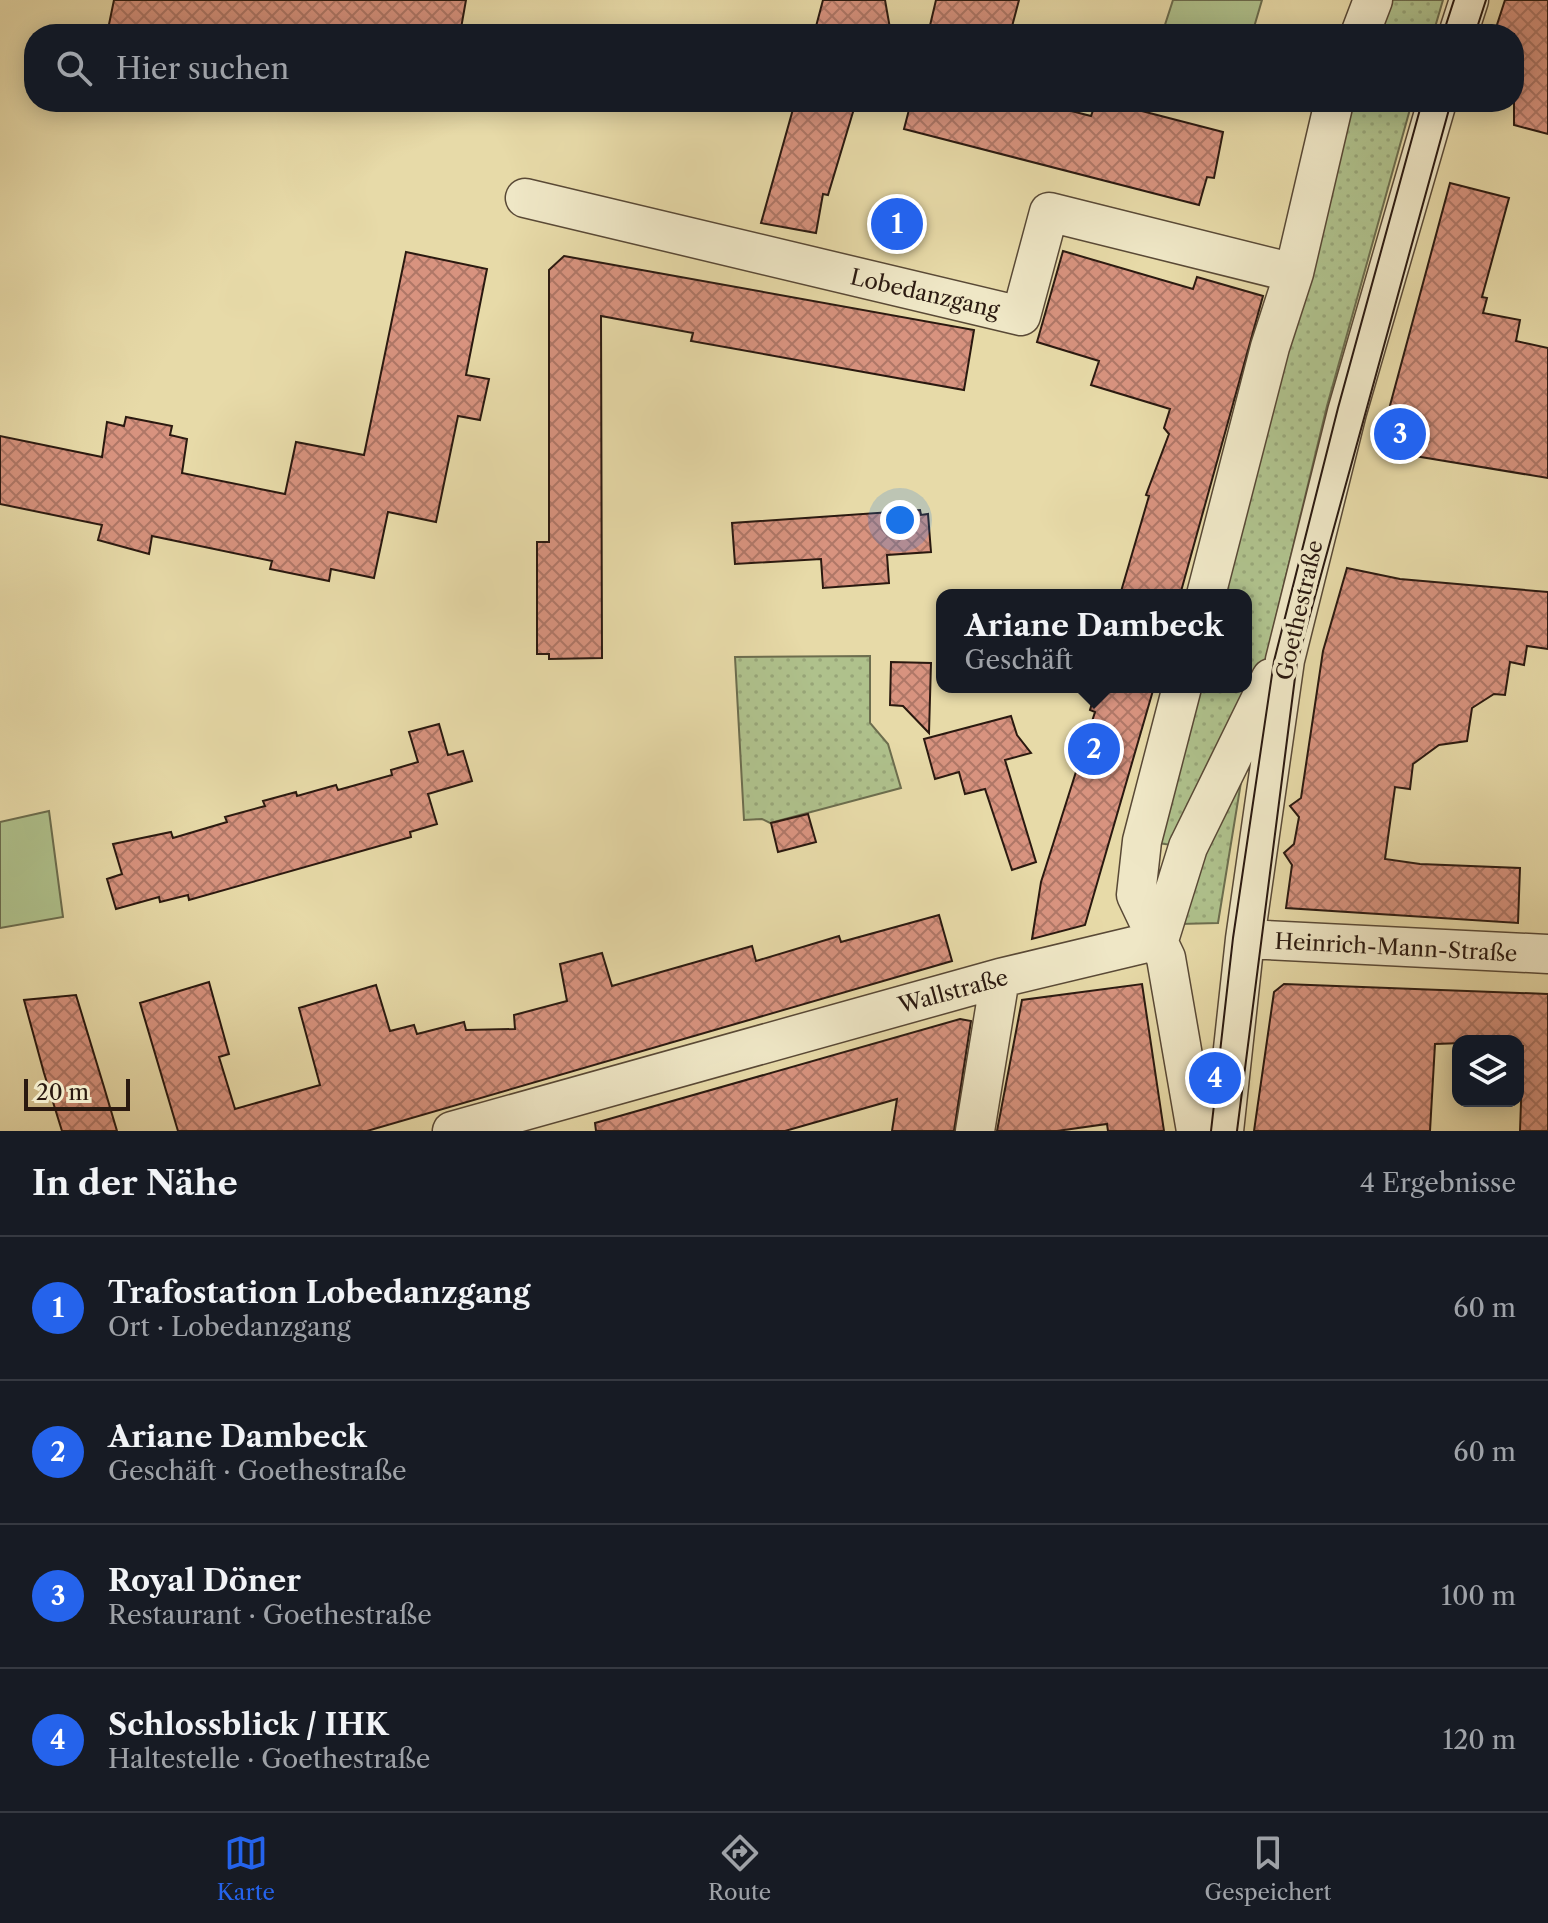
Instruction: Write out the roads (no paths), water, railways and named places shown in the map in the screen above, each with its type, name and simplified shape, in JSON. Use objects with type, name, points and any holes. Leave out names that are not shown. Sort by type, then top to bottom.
[{"type":"street","points":[[1364,24],[1373,0]]},
{"type":"street","points":[[1461,24],[1469,0]]},
{"type":"street","points":[[1208,589],[1270,347],[1294,273],[1332,112]]},
{"type":"street","name":"Goethestraße","points":[[1224,1131],[1245,939],[1285,660],[1347,412],[1401,214],[1434,112]]},
{"type":"street","name":"Lobedanzgang","points":[[525,198],[1021,316],[1049,212],[1294,273]]},
{"type":"street","points":[[1159,940],[1188,847],[1271,679],[1285,660]]},
{"type":"street","points":[[1180,693],[1142,841],[1136,895],[1166,958],[1196,1131]]},
{"type":"street","name":"Heinrich-Mann-Straße","points":[[1245,939],[1548,954]]},
{"type":"street","name":"Wallstraße","points":[[452,1131],[1000,978],[1159,940]]},
{"type":"street","points":[[975,1131],[1000,978]]},
{"type":"tram line","points":[[1446,24],[1454,0]]},
{"type":"tram line","points":[[1478,24],[1486,0]]},
{"type":"tram line","points":[[1211,1131],[1233,938],[1274,661],[1338,408],[1419,112]]},
{"type":"tram line","points":[[1237,1131],[1297,662],[1448,112]]},
{"type":"place","name":"Trafostation Lobedanzgang","points":[[897,224]]},
{"type":"place","name":"Royal Döner","points":[[1400,434]]},
{"type":"place","name":"Ariane Dambeck","points":[[1094,749]]},
{"type":"place","name":"Schlossblick / IHK","points":[[1215,1078]]}]
